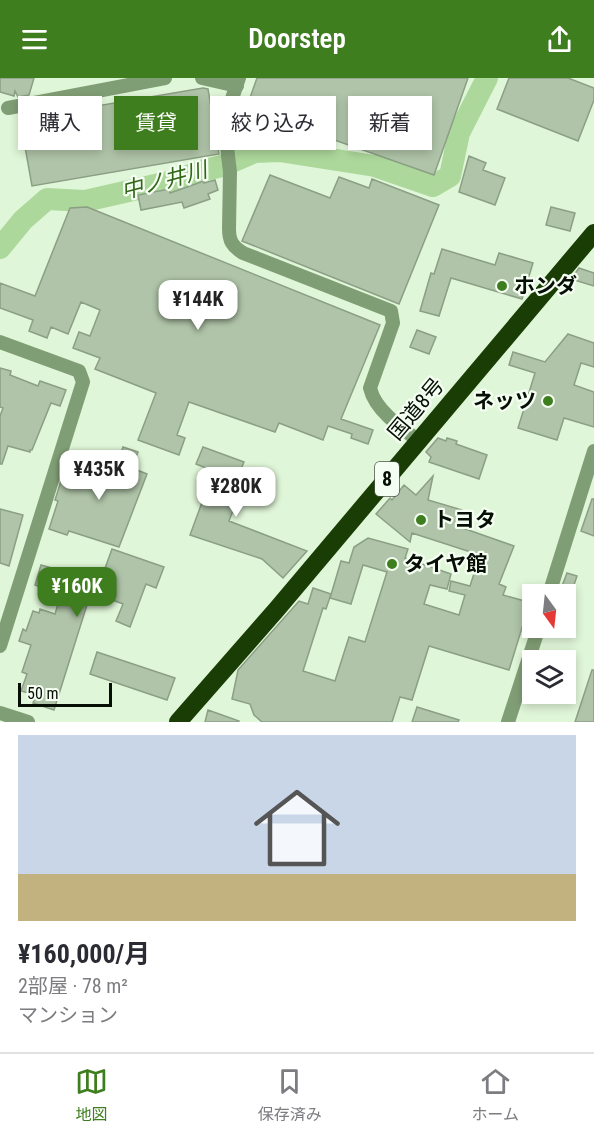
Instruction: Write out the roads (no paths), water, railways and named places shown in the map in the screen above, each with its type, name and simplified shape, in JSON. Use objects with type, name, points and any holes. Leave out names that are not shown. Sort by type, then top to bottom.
[{"type":"highway","name":"国道8号","points":[[178,722],[594,233]]},
{"type":"street","points":[[9,108],[165,78]]},
{"type":"street","points":[[202,78],[238,82],[224,122],[229,153],[229,238],[232,246],[243,253],[391,311],[393,323],[370,388],[372,398],[401,428],[419,441]]},
{"type":"street","points":[[0,342],[79,370],[83,382],[5,611],[0,646]]},
{"type":"street","points":[[552,584],[594,451]]},
{"type":"street","points":[[508,722],[535,638]]},
{"type":"street","points":[[0,713],[28,722]]},
{"type":"waterway","name":"中ノ井川","points":[[0,248],[23,220],[47,199],[85,201],[177,180],[222,166],[255,152],[279,151],[375,166],[433,186],[450,176],[459,133],[487,78]]},
{"type":"place","name":"ホンダ","points":[[502,286]]},
{"type":"place","name":"ネッツ","points":[[548,401]]},
{"type":"place","name":"トヨタ","points":[[421,520]]},
{"type":"place","name":"タイヤ館","points":[[392,564]]}]
